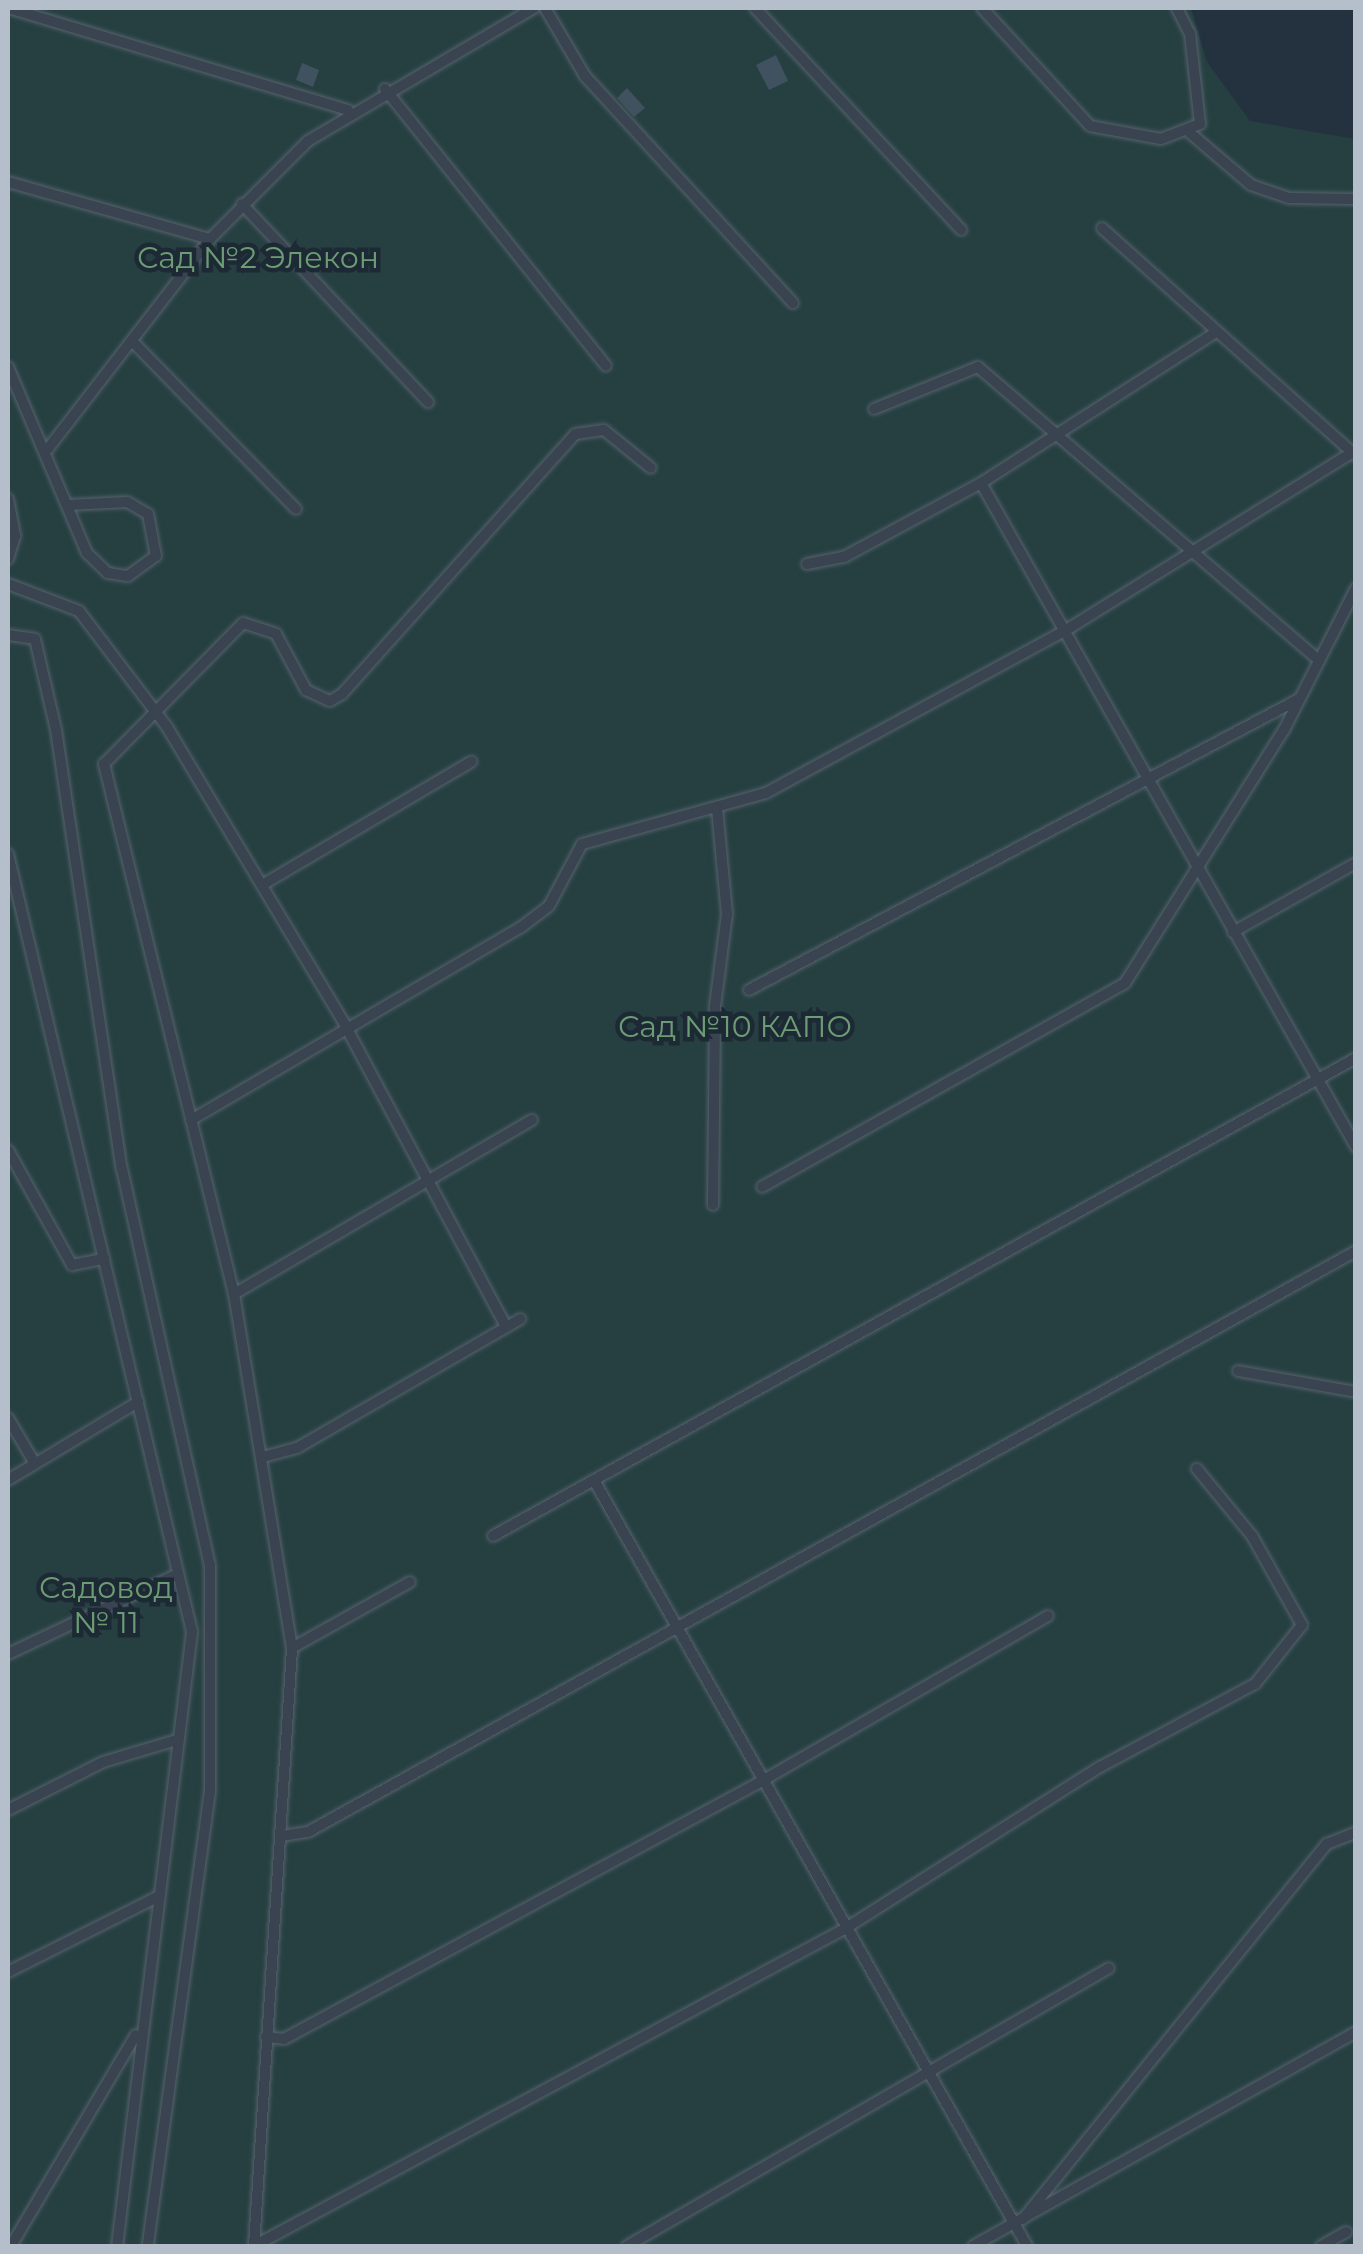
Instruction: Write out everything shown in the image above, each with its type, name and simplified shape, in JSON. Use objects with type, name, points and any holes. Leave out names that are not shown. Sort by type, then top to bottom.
[{"type":"lane","points":[[8,8],[348,110]]},
{"type":"lane","points":[[47,450],[136,345],[210,239],[242,204],[348,110],[534,8]]},
{"type":"lane","points":[[545,8],[585,76],[793,303]]},
{"type":"lane","points":[[755,8],[961,230]]},
{"type":"lane","points":[[982,8],[1090,126],[1160,139],[1190,134],[1251,185],[1289,198],[1356,200]]},
{"type":"lane","points":[[1177,8],[1203,103],[1190,134]]},
{"type":"lane","points":[[385,90],[606,366]]},
{"type":"lane","points":[[8,182],[210,239]]},
{"type":"lane","points":[[242,204],[428,402]]},
{"type":"lane","points":[[190,1120],[345,1025],[520,928],[549,906],[582,844],[766,793],[1066,630],[1354,455],[1102,228]]},
{"type":"lane","points":[[807,564],[844,557],[981,482],[1215,332]]},
{"type":"lane","points":[[136,345],[296,510]]},
{"type":"lane","points":[[8,366],[47,450],[68,505],[87,553],[108,573],[128,576],[156,556],[148,514],[127,502],[68,505]]},
{"type":"lane","points":[[874,409],[978,367],[1058,433],[1189,554],[1318,660]]},
{"type":"lane","points":[[254,2246],[292,1648],[234,1294],[104,764],[158,714],[219,638],[242,623],[276,634],[306,690],[330,701],[435,598],[575,434],[604,430],[650,468]]},
{"type":"lane","points":[[981,482],[1356,1147]]},
{"type":"lane","points":[[8,499],[15,536],[8,560]]},
{"type":"lane","points":[[8,584],[79,611],[158,714],[345,1025],[506,1326]]},
{"type":"lane","points":[[762,1187],[1108,997],[1196,868],[1300,698],[1356,588]]},
{"type":"lane","points":[[8,635],[35,639],[56,730],[122,1169],[210,1564],[210,1790],[148,2246]]},
{"type":"lane","points":[[749,990],[1300,698]]},
{"type":"lane","points":[[262,885],[471,762]]},
{"type":"lane","points":[[713,1205],[715,1006],[727,914],[718,808]]},
{"type":"lane","points":[[8,854],[192,1632],[139,2030],[117,2246]]},
{"type":"lane","points":[[1234,932],[1356,863]]},
{"type":"lane","points":[[493,1536],[1356,1058]]},
{"type":"lane","points":[[234,1294],[426,1176],[532,1120]]},
{"type":"lane","points":[[8,1150],[72,1265],[104,1259]]},
{"type":"lane","points":[[282,1836],[308,1832],[1356,1252]]},
{"type":"lane","points":[[262,1458],[298,1448],[520,1320]]},
{"type":"lane","points":[[1238,1371],[1356,1392]]},
{"type":"lane","points":[[8,1480],[138,1402]]},
{"type":"lane","points":[[8,1418],[34,1462]]},
{"type":"lane","points":[[254,2246],[846,1928],[1100,1766],[1255,1684],[1293,1645],[1302,1624],[1295,1600],[1197,1468]]},
{"type":"lane","points":[[595,1482],[930,2076],[1018,2221],[1027,2246]]},
{"type":"lane","points":[[8,1654],[178,1574]]},
{"type":"lane","points":[[292,1648],[410,1582]]},
{"type":"lane","points":[[266,2038],[284,2038],[762,1780],[1048,1616]]},
{"type":"lane","points":[[8,1810],[102,1762],[178,1740]]},
{"type":"lane","points":[[1018,2221],[1327,1844],[1356,1832]]},
{"type":"lane","points":[[8,1972],[157,1897]]},
{"type":"lane","points":[[627,2246],[930,2076],[1109,1968]]},
{"type":"lane","points":[[11,2246],[139,2030]]},
{"type":"lane","points":[[972,2246],[1356,2032]]},
{"type":"lane","points":[[1320,2246],[1346,2232]]},
{"type":"green space","name":"Сад №10 КАПО","points":[[8,8],[1191,8],[1207,62],[1250,121],[1355,139],[1355,2246],[8,2246]]},
{"type":"building","points":[[776,55],[788,81],[769,90],[756,65]]},
{"type":"building","points":[[302,63],[319,70],[313,87],[296,80]]},
{"type":"building","points":[[627,88],[645,108],[634,117],[617,98]]},
{"type":"park label","name":"Сад №2 Элекон","points":[[258,258]]},
{"type":"park label","name":"Садовод № 11","points":[[106,1605]]}]
